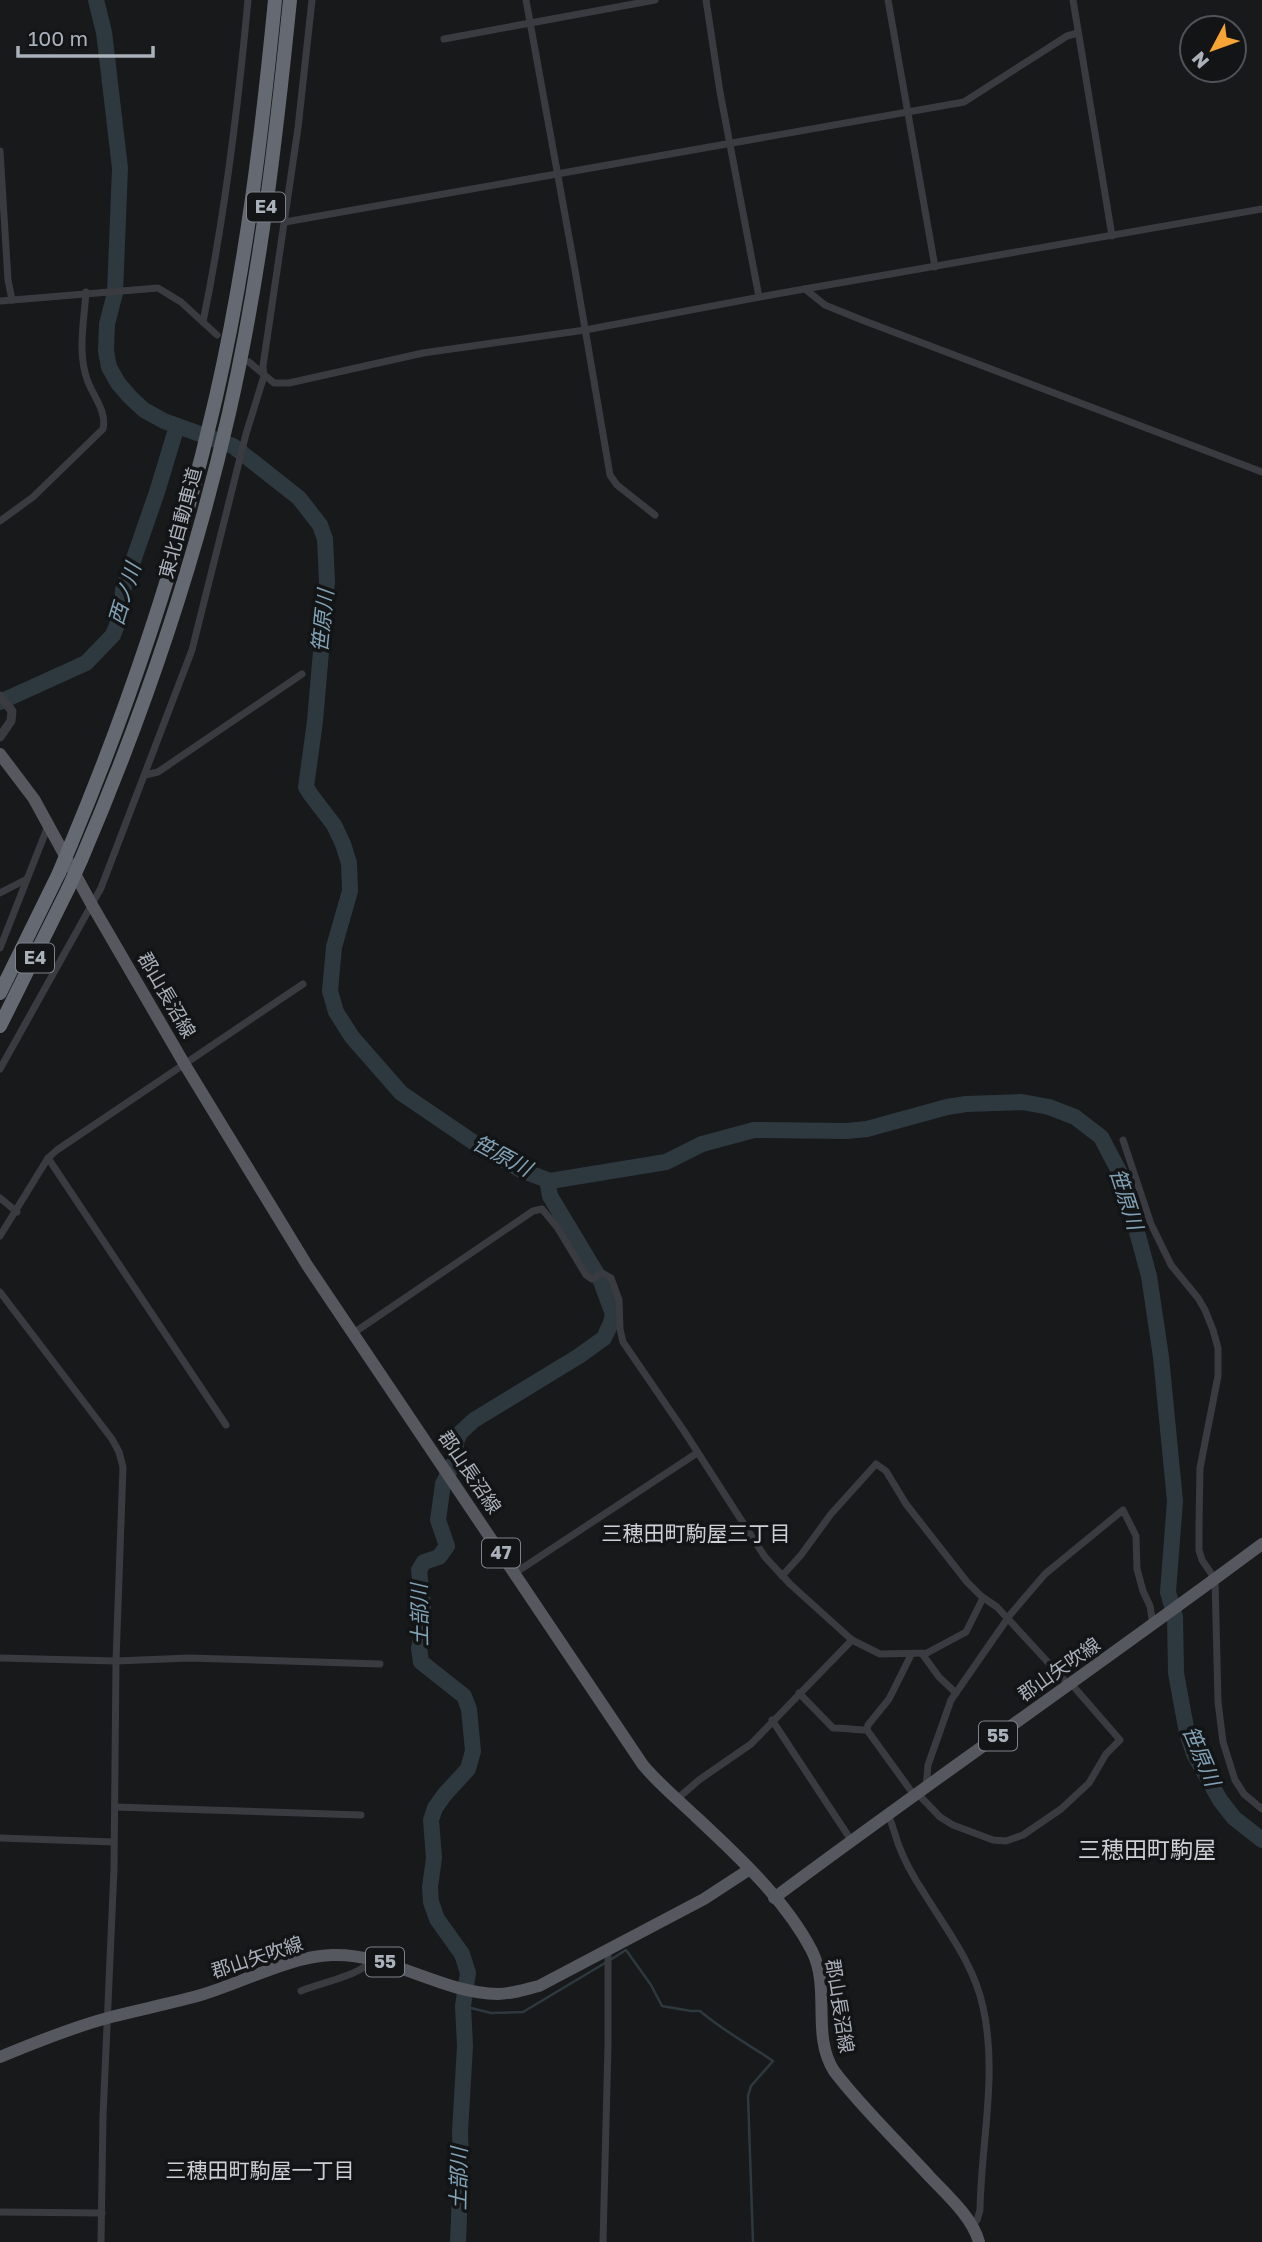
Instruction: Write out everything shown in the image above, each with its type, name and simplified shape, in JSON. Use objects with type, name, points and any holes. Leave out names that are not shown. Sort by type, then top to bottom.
[{"type":"highway","name":"東北自動車道","points":[[0,993],[59,873],[133,688],[166,588],[194,488],[217,395],[247,234],[275,0]]},
{"type":"highway","name":"東北自動車道","points":[[0,1026],[81,860],[146,697],[180,597],[206,506],[229,412],[264,221],[274,156],[290,0]]},
{"type":"main road","name":"郡山長沼線","points":[[0,754],[34,799],[185,1065],[307,1265],[643,1765],[750,1870],[801,1933],[816,1960],[820,1976],[823,2041],[829,2064],[948,2196],[972,2226],[979,2242]]},
{"type":"main road","name":"郡山長沼線","points":[[0,768],[48,826]]},
{"type":"main road","name":"郡山矢吹線","points":[[774,1898],[1262,1544]]},
{"type":"main road","name":"郡山矢吹線","points":[[0,2057],[108,2018],[204,1994],[303,1961],[331,1955],[372,1960],[450,1985],[496,1994],[539,1986],[704,1899],[750,1870]]},
{"type":"street","points":[[203,322],[220,235],[236,124],[248,0]]},
{"type":"street","points":[[0,1069],[107,874],[192,650],[246,435],[264,376],[263,366],[298,128],[312,0]]},
{"type":"street","points":[[526,0],[610,475],[617,485],[655,515]]},
{"type":"street","points":[[444,38],[655,0]]},
{"type":"street","points":[[706,0],[759,297]]},
{"type":"street","points":[[888,0],[936,267]]},
{"type":"street","points":[[1073,0],[1112,236]]},
{"type":"street","points":[[285,222],[968,101],[1066,36],[1078,33]]},
{"type":"street","points":[[0,151],[12,300]]},
{"type":"street","points":[[249,362],[274,383],[289,383],[436,350],[585,330],[1262,209]]},
{"type":"street","points":[[0,301],[158,288],[164,290],[217,335]]},
{"type":"street","points":[[805,289],[825,305],[862,320],[1262,472]]},
{"type":"street","points":[[0,521],[33,497],[103,429],[104,418],[82,362],[88,292]]},
{"type":"street","points":[[145,775],[158,772],[302,674]]},
{"type":"street","points":[[0,696],[12,711],[11,720],[0,737]]},
{"type":"street","points":[[0,948],[48,826]]},
{"type":"street","points":[[0,893],[28,879]]},
{"type":"street","points":[[0,1236],[48,1158],[303,984]]},
{"type":"street","points":[[1123,1140],[1151,1224],[1171,1265],[1205,1310],[1218,1348],[1218,1376],[1200,1468],[1199,1550],[1213,1580],[1218,1702],[1223,1742],[1235,1780],[1244,1794],[1262,1810]]},
{"type":"street","points":[[48,1158],[226,1425]]},
{"type":"street","points":[[0,1198],[16,1212]]},
{"type":"street","points":[[352,1334],[537,1209],[544,1211],[586,1275],[591,1279],[602,1273],[611,1278],[619,1300],[623,1342],[765,1557],[852,1640],[880,1654],[923,1655],[966,1632],[983,1598]]},
{"type":"street","points":[[0,1292],[112,1439],[123,1467],[101,2242]]},
{"type":"street","points":[[515,1573],[697,1453]]},
{"type":"street","points":[[782,1576],[831,1514],[876,1464],[886,1471],[906,1504],[967,1582],[997,1607],[1120,1740],[1106,1754],[1089,1783],[1060,1809],[1023,1835],[998,1842],[943,1820],[867,1730]]},
{"type":"street","points":[[919,1792],[951,1700],[1008,1619],[1045,1574],[1123,1510],[1136,1536],[1137,1569],[1155,1624]]},
{"type":"street","points":[[677,1799],[699,1780],[751,1744],[852,1640]]},
{"type":"street","points":[[867,1730],[889,1699],[911,1655]]},
{"type":"street","points":[[923,1655],[939,1677],[956,1693]]},
{"type":"street","points":[[0,1658],[116,1661],[189,1658],[380,1664]]},
{"type":"street","points":[[799,1693],[833,1728],[867,1730]]},
{"type":"street","points":[[772,1720],[852,1840]]},
{"type":"street","points":[[114,1807],[361,1815]]},
{"type":"street","points":[[888,1815],[906,1861],[971,1972],[983,2005],[989,2043],[989,2085],[980,2210],[972,2226]]},
{"type":"street","points":[[0,1838],[114,1842]]},
{"type":"street","points":[[603,2242],[608,1951]]},
{"type":"street","points":[[301,1992],[354,1973],[366,1967],[372,1960]]},
{"type":"street","points":[[0,2211],[102,2213]]},
{"type":"waterway","name":"笹原川","points":[[96,0],[104,32],[120,168],[115,293],[107,324],[106,351],[109,367],[118,383],[144,410],[164,421],[233,446],[299,498],[320,525],[325,539],[327,582],[315,721],[306,787],[334,825],[349,863],[350,891],[334,947],[330,991],[336,1012],[352,1037],[401,1093],[479,1146],[521,1170],[550,1181],[666,1162],[702,1144],[754,1130],[867,1129],[966,1104],[1022,1102],[1049,1107],[1075,1117],[1101,1137],[1122,1177],[1149,1276],[1161,1357],[1175,1501],[1168,1592],[1175,1617],[1176,1673],[1187,1733],[1194,1754],[1220,1800],[1234,1818],[1262,1840]]},
{"type":"waterway","name":"西ノ川","points":[[0,702],[86,663],[113,635],[122,612],[123,590],[177,426]]},
{"type":"waterway","name":"土部川","points":[[458,2242],[465,2046],[463,2006],[468,1973],[462,1954],[437,1919],[431,1902],[434,1858],[431,1820],[435,1808],[445,1794],[468,1769],[473,1751],[469,1709],[464,1696],[421,1662],[419,1648],[423,1606],[419,1570],[424,1562],[439,1557],[447,1546],[438,1520],[443,1484],[455,1460],[456,1442],[460,1433],[474,1420],[604,1338],[611,1323],[613,1314],[600,1279],[550,1196],[550,1181]]},
{"type":"waterway","points":[[610,1960],[626,1950],[651,1985],[662,2006],[700,2011],[773,2061],[751,2086],[748,2096],[753,2242]]},
{"type":"waterway","points":[[463,2006],[491,2013],[523,2012],[605,1963]]},
{"type":"district","name":"三穂田町駒屋三丁目","points":[[696,1534]]},
{"type":"district","name":"三穂田町駒屋","points":[[1147,1850]]},
{"type":"district","name":"三穂田町駒屋一丁目","points":[[260,2171]]}]
